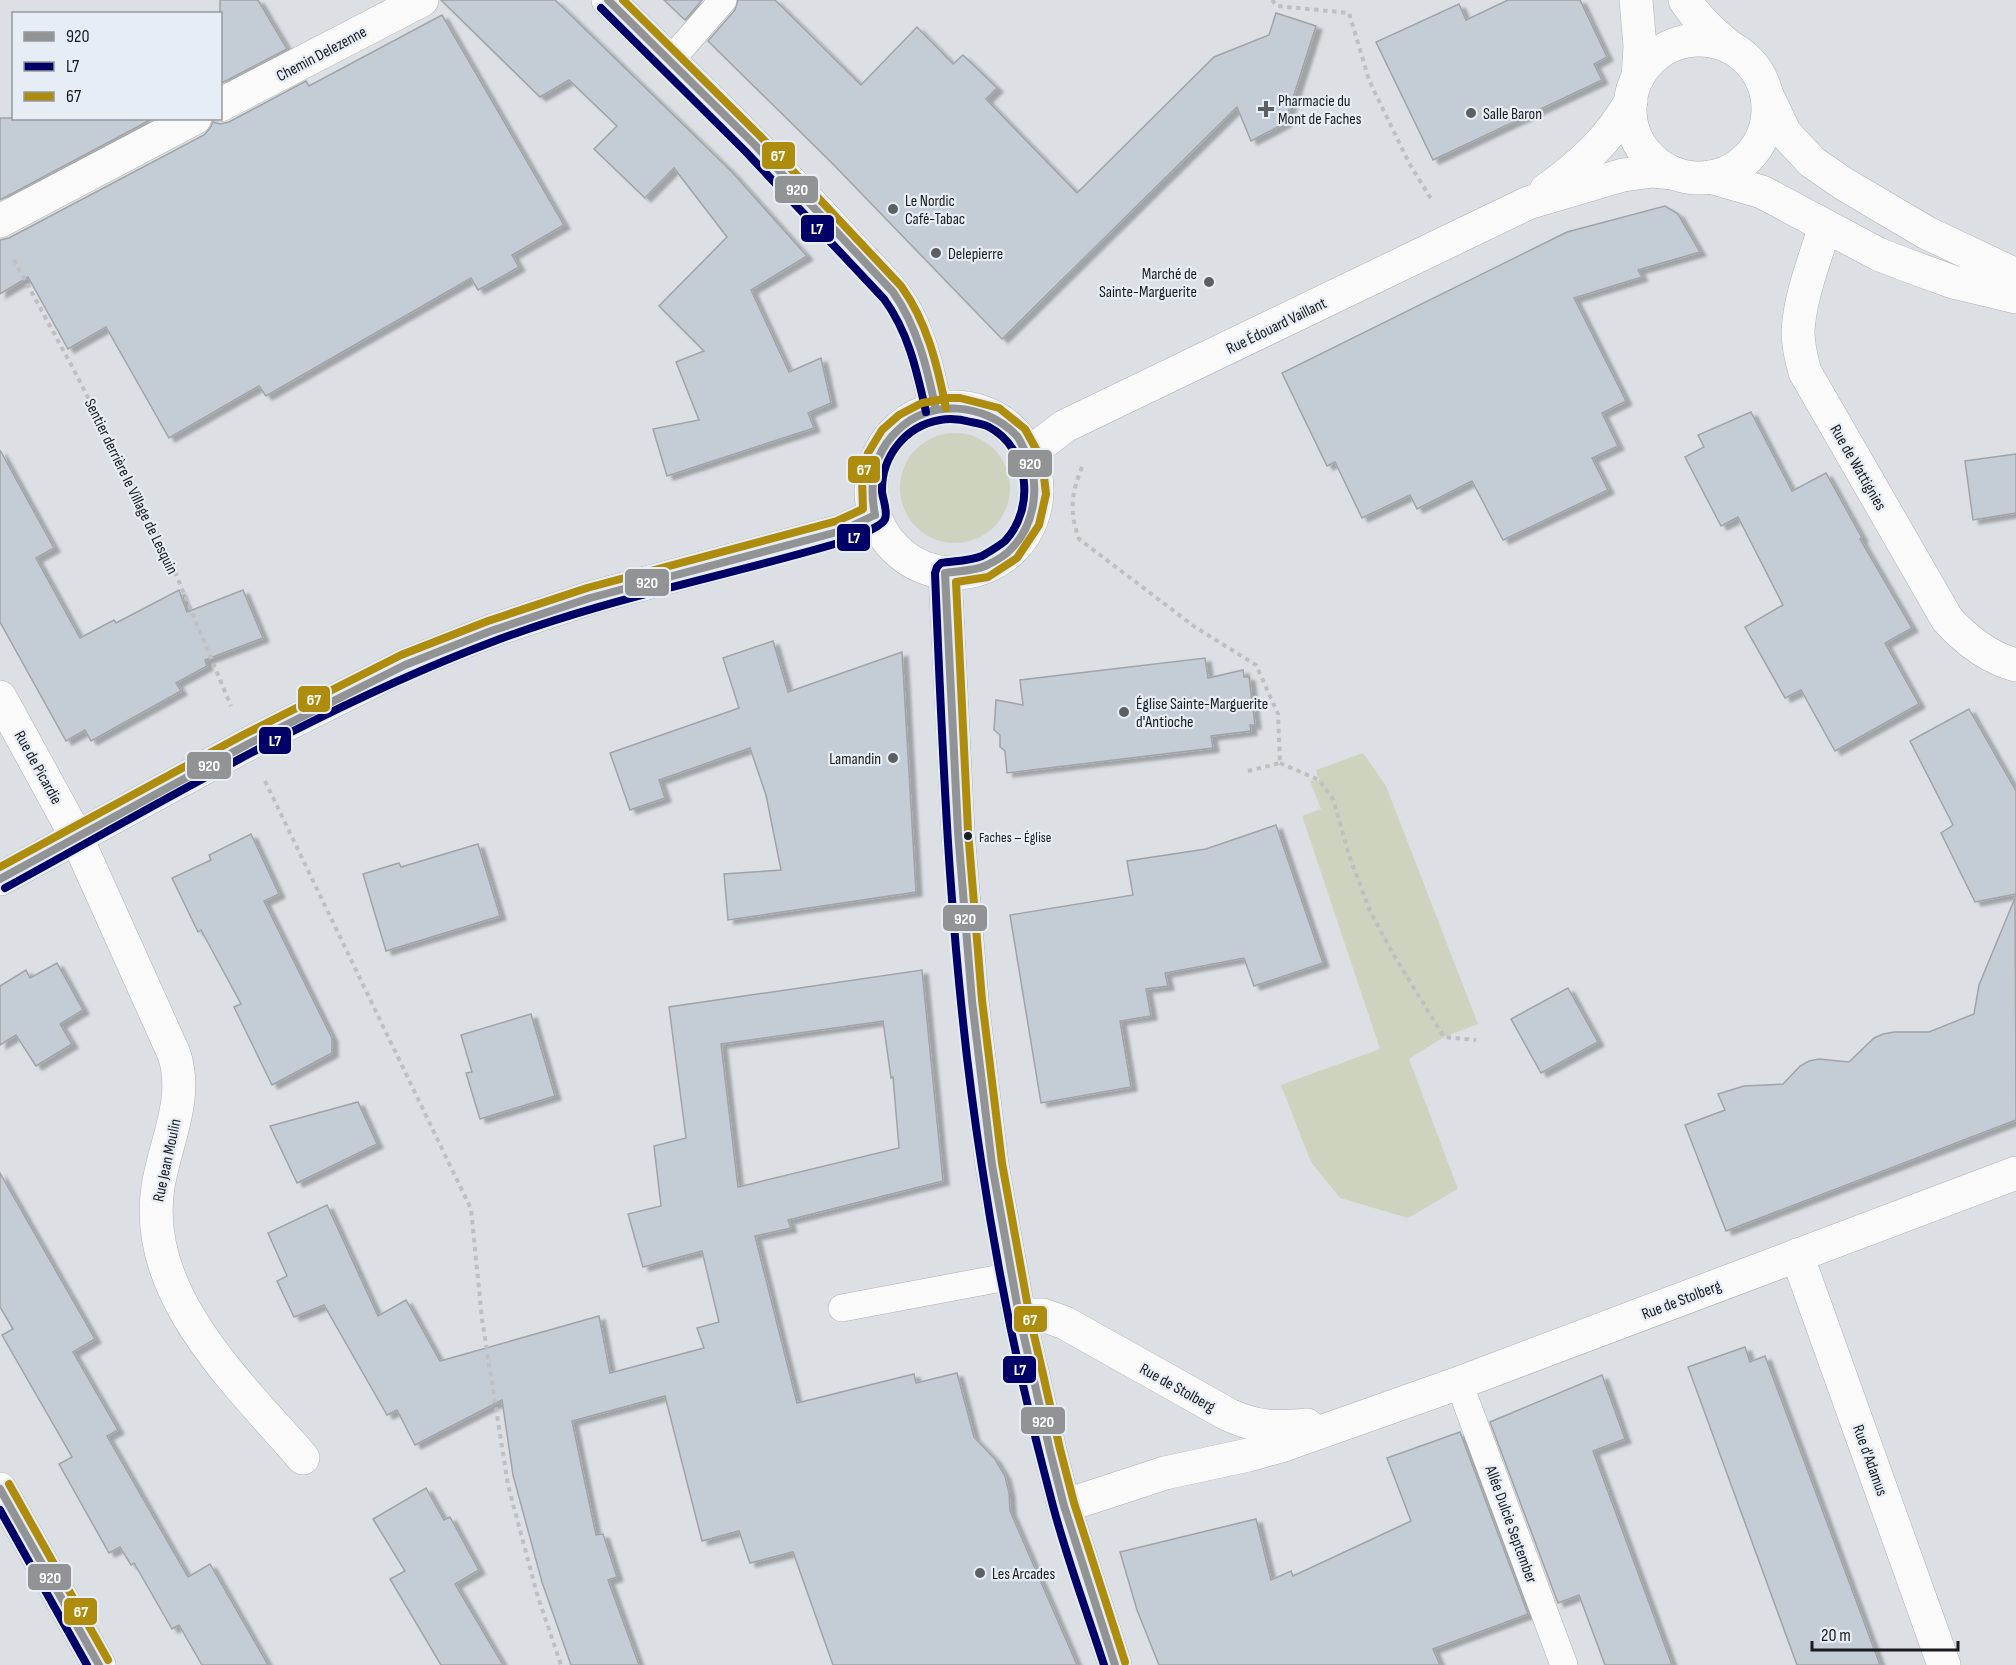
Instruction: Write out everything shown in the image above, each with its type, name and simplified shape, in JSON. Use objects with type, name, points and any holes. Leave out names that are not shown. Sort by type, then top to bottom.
[{"type":"street","name":"Chemin Delezenne","points":[[222,104],[422,0]]},
{"type":"street","points":[[608,0],[805,197],[890,291],[906,312],[920,342],[936,410]]},
{"type":"street","name":"Rue Édouard Vaillant","points":[[1528,203],[1584,161],[1619,122],[1634,89],[1640,46],[1636,0]]},
{"type":"street","points":[[1685,0],[1708,30],[1737,51],[1755,70],[1785,133],[1812,162],[1926,233],[2016,275]]},
{"type":"street","points":[[1737,51],[1713,42],[1688,42],[1664,50],[1654,57],[1634,89],[1632,127],[1637,138],[1652,159],[1673,173],[1698,178],[1723,174],[1744,162],[1760,141],[1768,118],[1766,92]]},
{"type":"street","points":[[0,221],[191,120]]},
{"type":"street","name":"Rue Édouard Vaillant","points":[[1028,454],[1065,426],[1528,203],[1623,175],[1653,171],[1673,173]]},
{"type":"street","points":[[1710,177],[1762,192],[1878,254],[1953,282],[2016,297]]},
{"type":"street","name":"Rue de Wattignies","points":[[1826,226],[1801,310],[1798,331],[1805,372],[1947,620],[1978,647],[2003,662],[2016,665]]},
{"type":"street","points":[[964,408],[990,416],[1012,432],[1028,454],[1035,480],[1035,507],[1018,543],[997,561],[985,567],[959,573],[945,573],[907,559],[887,540],[875,515],[871,481],[882,448],[890,437],[910,420],[923,413],[936,410],[964,408]]},
{"type":"street","points":[[0,879],[248,744],[405,665],[491,631],[590,598],[841,531],[875,515]]},
{"type":"street","points":[[945,573],[958,832],[972,1001],[992,1165],[1019,1315],[1064,1506],[1115,1665]]},
{"type":"street","name":"Rue de Picardie","points":[[0,697],[76,836]]},
{"type":"street","name":"Rue Jean Moulin","points":[[76,836],[179,1069],[180,1090],[176,1115],[161,1167],[156,1200],[156,1231],[161,1258],[193,1324],[240,1386],[303,1458]]},
{"type":"street","name":"Rue de Stolberg","points":[[1064,1506],[1165,1473],[1281,1446],[1459,1383],[2016,1173]]},
{"type":"street","name":"Rue d'Adamus","points":[[1797,1255],[1944,1665]]},
{"type":"street","name":"Rue de Stolberg","points":[[1019,1315],[1043,1315],[1065,1323],[1245,1423],[1273,1428],[1345,1423]]},
{"type":"street","points":[[0,1489],[99,1665]]},
{"type":"lane","points":[[670,61],[723,0]]},
{"type":"lane","points":[[842,1308],[1012,1275]]},
{"type":"lane","name":"Allée Dulcie September","points":[[1459,1383],[1564,1665]]},
{"type":"path","points":[[1272,0],[1276,6],[1349,13],[1369,80],[1409,163],[1455,238]]},
{"type":"path","name":"Sentier derrière le Village de Lesquin","points":[[11,255],[74,370],[167,553],[248,744],[471,1209],[482,1319],[508,1485],[537,1594],[561,1665]]},
{"type":"path","points":[[1065,426],[1085,459],[1073,490],[1073,523],[1079,539],[1195,627],[1256,665],[1278,714],[1280,763]]},
{"type":"path","points":[[1244,772],[1280,763],[1319,780],[1333,799],[1350,858],[1370,911],[1393,954],[1444,1037],[1476,1040]]},
{"type":"green space","points":[[955,433],[976,437],[994,449],[1006,467],[1010,488],[1006,509],[994,527],[976,539],[955,543],[934,539],[916,527],[904,509],[900,488],[904,467],[916,449],[934,437]]},
{"type":"green space","points":[[1363,753],[1386,786],[1478,1024],[1444,1037],[1409,1059],[1458,1189],[1408,1218],[1340,1198],[1311,1162],[1281,1085],[1380,1049],[1302,816],[1321,809],[1310,781],[1319,780],[1316,770]]},
{"type":"building","points":[[220,0],[258,0],[287,49],[222,83],[222,12],[220,12]]},
{"type":"building","points":[[441,0],[555,0],[731,171],[807,256],[751,290],[789,372],[821,358],[831,403],[808,413],[814,428],[667,476],[653,429],[699,420],[676,362],[704,351],[659,306],[727,237],[674,168],[645,198],[594,149],[617,126],[569,80],[540,97]]},
{"type":"building","points":[[664,0],[702,0],[685,20]]},
{"type":"building","points":[[738,0],[775,0],[861,85],[917,27],[953,64],[963,55],[997,88],[986,99],[1077,193],[1214,57],[1269,35],[1276,13],[1316,26],[1285,123],[1251,141],[1237,107],[1002,339],[832,163],[708,41],[735,10]]},
{"type":"building","name":"Salle Baron","points":[[1508,0],[1580,0],[1607,57],[1594,64],[1602,80],[1433,160],[1376,42],[1459,4],[1466,20]]},
{"type":"building","points":[[442,15],[564,225],[512,255],[519,267],[478,290],[471,278],[266,396],[259,386],[169,438],[106,327],[68,349],[28,277],[0,294],[0,240],[9,238],[204,135],[213,122],[220,124],[229,122],[306,81],[309,86]]},
{"type":"building","points":[[0,118],[12,118],[12,120],[150,120],[0,200]]},
{"type":"building","points":[[1665,206],[1678,214],[1700,252],[1638,270],[1642,277],[1574,298],[1626,401],[1602,413],[1618,446],[1592,458],[1608,490],[1503,540],[1472,481],[1417,509],[1410,495],[1362,518],[1335,462],[1327,466],[1282,373],[1567,232]]},
{"type":"building","points":[[1751,412],[1792,491],[1826,473],[1862,538],[1860,539],[1912,628],[1885,643],[1919,704],[1835,751],[1801,690],[1785,698],[1745,627],[1783,605],[1738,517],[1721,526],[1685,457],[1704,447],[1698,435]]},
{"type":"building","points":[[0,450],[54,548],[36,558],[80,638],[114,620],[116,623],[179,590],[187,612],[243,590],[263,638],[205,660],[207,666],[176,683],[181,691],[91,741],[85,730],[66,741],[0,622]]},
{"type":"building","points":[[2016,454],[2016,513],[1973,520],[1965,461]]},
{"type":"building","points":[[773,641],[788,692],[902,652],[916,892],[728,920],[724,874],[781,870],[766,795],[750,748],[659,780],[665,798],[630,810],[610,753],[739,708],[723,658]]},
{"type":"building","name":"Église Sainte-Marguerite d'Antioche","points":[[1205,658],[1208,678],[1243,670],[1244,677],[1249,677],[1255,725],[1250,725],[1251,731],[1211,736],[1213,748],[1007,773],[1005,751],[1000,747],[1000,735],[994,730],[996,700],[1023,705],[1020,680]]},
{"type":"building","points":[[1969,709],[2016,791],[2016,894],[1975,902],[1941,833],[1953,825],[1910,741]]},
{"type":"building","points":[[1276,825],[1323,963],[1254,986],[1244,958],[1165,973],[1168,986],[1146,989],[1151,1016],[1120,1021],[1131,1087],[1041,1103],[1010,915],[1133,895],[1127,861],[1206,849]]},
{"type":"building","points":[[251,834],[279,894],[264,901],[332,1038],[332,1053],[272,1085],[234,1007],[241,1004],[201,930],[198,932],[172,878],[211,860],[209,855]]},
{"type":"building","points":[[478,844],[500,916],[386,951],[363,874],[399,863],[401,867]]},
{"type":"building","points":[[2015,898],[2016,1120],[1726,1231],[1685,1125],[1725,1110],[1718,1094],[1744,1086],[1783,1084],[1800,1066],[1809,1061],[1819,1059],[1849,1062],[1874,1038],[1883,1034],[1929,1032],[1974,1014],[1979,985]]},
{"type":"building","points":[[57,963],[83,1010],[60,1024],[72,1044],[36,1066],[16,1035],[0,1045],[0,986],[26,970],[30,978]]},
{"type":"building","points":[[922,970],[943,1181],[788,1220],[791,1228],[755,1236],[797,1403],[914,1374],[916,1383],[957,1373],[974,1437],[995,1459],[1005,1476],[1010,1511],[1077,1665],[833,1665],[793,1552],[750,1563],[739,1531],[702,1541],[665,1396],[572,1421],[596,1535],[603,1534],[617,1577],[608,1580],[639,1665],[571,1665],[542,1582],[513,1475],[502,1400],[415,1445],[397,1410],[387,1415],[324,1305],[294,1317],[277,1281],[287,1276],[268,1233],[327,1205],[378,1316],[406,1300],[440,1361],[599,1316],[610,1373],[704,1348],[697,1328],[719,1322],[702,1251],[643,1267],[628,1214],[661,1206],[654,1146],[686,1138],[669,1007]],"holes":[[[883,1021],[891,1078],[893,1077],[899,1148],[738,1187],[721,1044]]]},
{"type":"building","points":[[1568,988],[1598,1042],[1541,1073],[1511,1019]]},
{"type":"building","points":[[531,1014],[555,1096],[480,1119],[466,1073],[472,1072],[461,1035]]},
{"type":"building","points":[[358,1102],[377,1144],[297,1183],[270,1126]]},
{"type":"building","points":[[0,1173],[95,1339],[73,1352],[118,1430],[107,1436],[188,1577],[210,1564],[268,1665],[202,1665],[179,1625],[172,1629],[134,1563],[131,1565],[120,1547],[109,1553],[59,1464],[72,1457],[2,1335],[13,1329],[0,1307]]},
{"type":"building","points":[[1745,1347],[1750,1362],[1765,1356],[1880,1665],[1797,1665],[1688,1367]]},
{"type":"building","points":[[1602,1375],[1625,1439],[1593,1451],[1672,1665],[1605,1665],[1579,1595],[1558,1603],[1490,1422]]},
{"type":"building","points":[[1460,1432],[1528,1614],[1433,1649],[1440,1665],[1159,1665],[1137,1610],[1120,1552],[1256,1519],[1271,1580],[1291,1571],[1293,1576],[1411,1521],[1387,1458]]},
{"type":"building","points":[[426,1488],[444,1520],[450,1517],[479,1570],[455,1584],[503,1665],[441,1665],[390,1579],[405,1571],[373,1519]]},
{"type":"transit line","name":"920","points":[[608,0],[754,144],[893,292],[915,334],[936,410]]},
{"type":"transit line","name":"67","points":[[623,0],[761,137],[901,286],[924,329],[935,360],[946,408]]},
{"type":"transit line","name":"L7","points":[[601,8],[746,152],[884,299],[906,339],[926,412]]},
{"type":"transit line","name":"67","points":[[0,867],[243,735],[401,655],[488,621],[587,588],[837,521],[863,509],[862,479],[868,453],[882,430],[899,415],[922,403],[960,398],[999,408],[1025,429],[1042,460],[1046,494],[1039,525],[1017,558],[988,577],[956,582],[968,831],[982,1000],[1002,1163],[1029,1313],[1074,1503],[1125,1662]]},
{"type":"transit line","name":"920","points":[[875,515],[873,481],[883,449],[897,431],[910,420],[925,413],[941,409],[957,409],[989,416],[1016,435],[1030,463],[1034,501],[1020,538],[1007,553],[988,564],[976,569],[945,573],[958,832],[972,1001],[992,1165],[1019,1315],[1064,1506],[1115,1665]]},
{"type":"transit line","name":"L7","points":[[5,888],[244,756],[429,667],[535,626],[668,588],[801,554],[867,532],[885,519],[886,509],[882,492],[886,467],[891,455],[906,436],[927,423],[944,419],[963,420],[989,427],[1013,449],[1020,464],[1024,480],[1021,512],[1015,527],[1000,545],[977,558],[941,563],[935,573],[945,796],[956,945],[971,1093],[996,1252],[1013,1338],[1059,1526],[1104,1665]]},
{"type":"transit line","name":"920","points":[[0,879],[248,744],[405,665],[491,631],[590,598],[841,531],[875,515]]},
{"type":"transit line","name":"67","points":[[9,1484],[108,1660]]},
{"type":"transit line","name":"920","points":[[0,1489],[99,1665]]},
{"type":"transit line","name":"L7","points":[[0,1510],[87,1665]]},
{"type":"place","name":"Pharmacie du Mont de Faches","points":[[1266,109]]},
{"type":"place","name":"Salle Baron","points":[[1471,113]]},
{"type":"place","name":"Le Nordic Café-Tabac","points":[[893,209]]},
{"type":"place","name":"Delepierre","points":[[936,253]]},
{"type":"place","name":"Marché de Sainte-Marguerite","points":[[1209,282]]},
{"type":"place","name":"Église Sainte-Marguerite d'Antioche","points":[[1124,712]]},
{"type":"place","name":"Lamandin","points":[[893,758]]},
{"type":"place","name":"Faches – Église","points":[[968,836]]},
{"type":"place","name":"Les Arcades","points":[[980,1573]]}]
